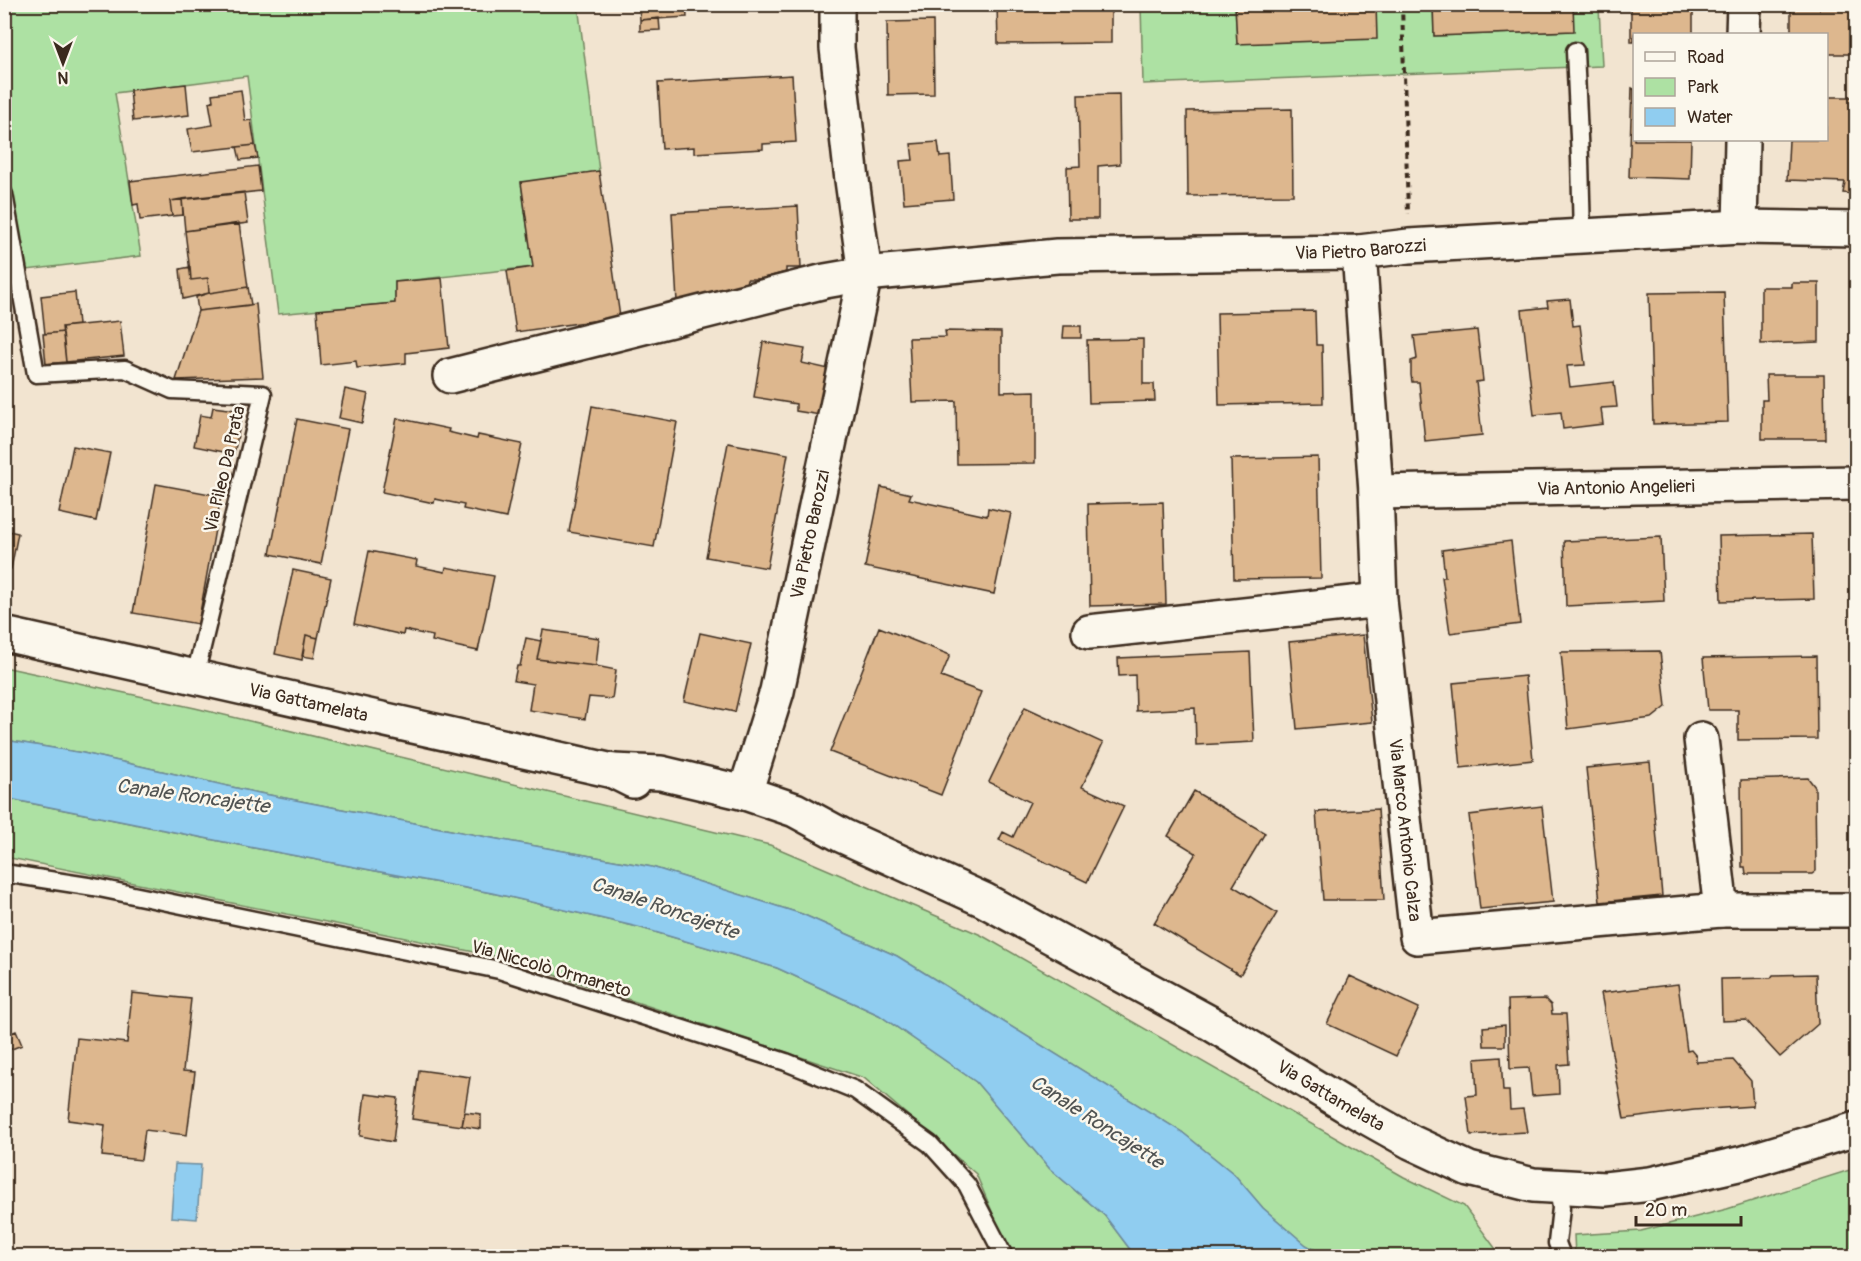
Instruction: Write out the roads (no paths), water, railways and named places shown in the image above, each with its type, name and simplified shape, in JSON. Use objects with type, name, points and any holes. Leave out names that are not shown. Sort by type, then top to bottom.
[{"type":"street","name":"Via Pietro Barozzi","points":[[745,793],[777,692],[865,274],[837,48],[837,4]]},
{"type":"street","points":[[1743,33],[1744,4]]},
{"type":"street","points":[[1740,227],[1742,141]]},
{"type":"street","name":"Via Pietro Barozzi","points":[[450,376],[825,281],[865,274],[1057,256],[1359,252],[1408,246],[1740,227],[1856,238]]},
{"type":"street","name":"Via Marco Antonio Calza","points":[[1359,252],[1376,492],[1380,600],[1417,937],[1721,910],[1857,910]]},
{"type":"street","name":"Via Antonio Angelieri","points":[[1376,492],[1857,483]]},
{"type":"street","points":[[1089,632],[1380,600]]},
{"type":"street","name":"Via Gattamelata","points":[[4,634],[613,771],[661,773],[745,793],[795,810],[843,836],[984,900],[1210,1023],[1345,1105],[1469,1169],[1533,1185],[1605,1189],[1650,1184],[1743,1162],[1857,1130]]},
{"type":"street","points":[[1701,739],[1721,910]]},
{"type":"street","name":"Via Gattamelata","points":[[613,771],[660,792],[785,829],[843,836]]},
{"type":"lane","points":[[1575,51],[1582,236]]},
{"type":"lane","name":"Via Pileo Da Prata","points":[[4,194],[36,374],[125,369],[172,390],[263,394],[195,676]]},
{"type":"lane","name":"Via Niccolò Ormaneto","points":[[4,873],[94,887],[499,970],[786,1062],[855,1090],[930,1144],[967,1185],[1004,1257]]},
{"type":"lane","points":[[1558,1187],[1561,1208],[1557,1243],[1562,1257]]},
{"type":"water","name":"Canale Roncajette","points":[[5,740],[83,753],[254,792],[652,867],[802,914],[897,956],[1182,1132],[1234,1174],[1263,1208],[1306,1245],[1326,1256],[1135,1256],[1105,1216],[1050,1169],[976,1082],[879,1015],[777,968],[638,927],[492,893],[5,798]]},
{"type":"water","points":[[175,1164],[201,1165],[197,1219],[171,1217]]}]
